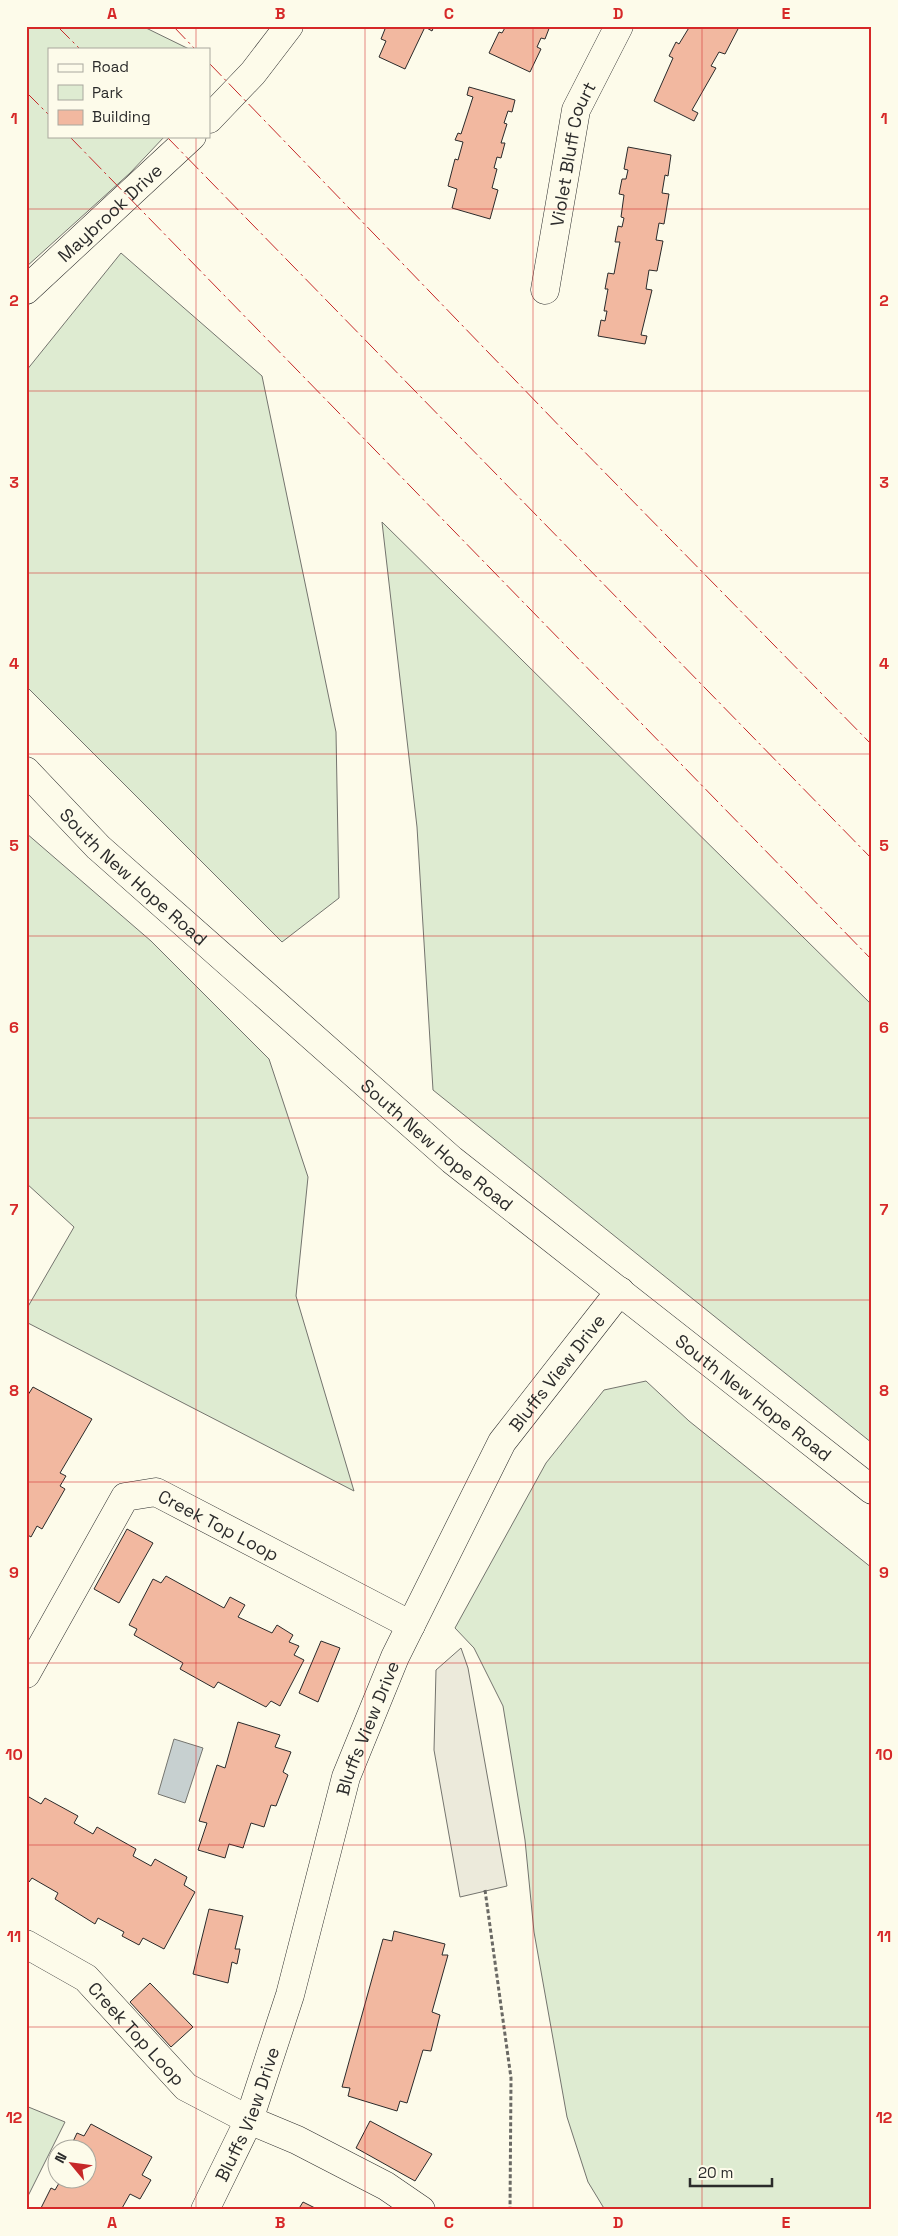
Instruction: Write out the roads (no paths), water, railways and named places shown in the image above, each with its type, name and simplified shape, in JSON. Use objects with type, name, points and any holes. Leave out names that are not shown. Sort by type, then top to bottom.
[{"type":"street","points":[[210,118],[253,72],[289,26]]},
{"type":"street","name":"Violet Bluff Court","points":[[545,290],[576,110],[619,26]]},
{"type":"street","name":"Maybrook Drive","points":[[26,290],[190,138]]},
{"type":"street","name":"South New Hope Road","points":[[26,771],[98,847],[452,1160],[872,1490]]},
{"type":"street","name":"Bluffs View Drive","points":[[205,2210],[249,2120],[290,1995],[346,1777],[395,1657],[502,1442],[620,1291]]},
{"type":"street","name":"Creek Top Loop","points":[[26,1674],[125,1497],[156,1492],[411,1625]]},
{"type":"street","name":"Creek Top Loop","points":[[26,1944],[86,1978],[186,2087],[249,2120],[297,2140],[386,2186],[421,2210]]}]
